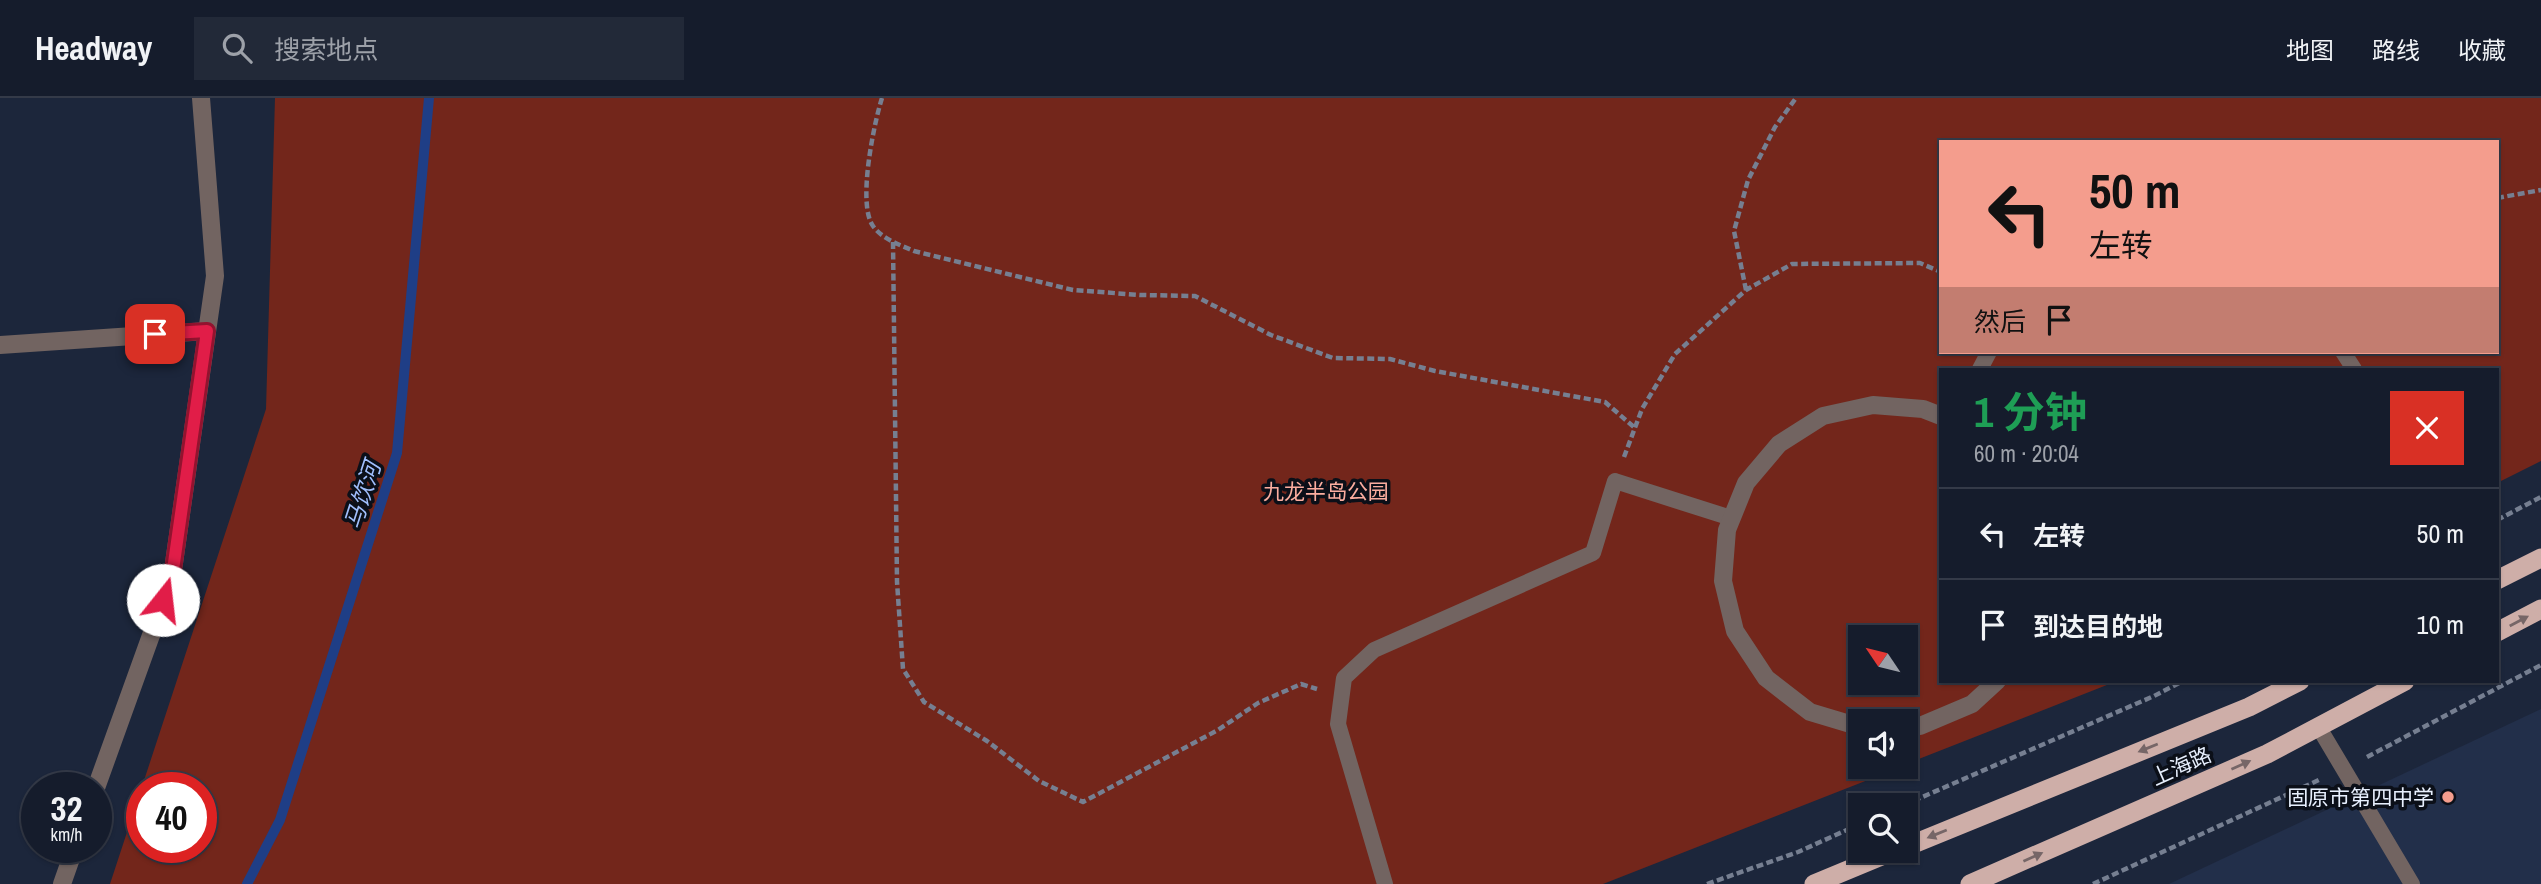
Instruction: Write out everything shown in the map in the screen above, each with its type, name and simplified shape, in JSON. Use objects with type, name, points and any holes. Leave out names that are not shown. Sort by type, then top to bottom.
[{"type":"highway","points":[[2499,579],[2541,558]]},
{"type":"highway","points":[[2499,631],[2541,609]]},
{"type":"highway","name":"上海路","points":[[1918,841],[2249,707],[2296,683]]},
{"type":"highway","name":"上海路","points":[[1970,884],[2254,759],[2401,683]]},
{"type":"highway","points":[[1814,884],[1865,863]]},
{"type":"street","points":[[102,772],[172,577],[215,276],[201,98]]},
{"type":"street","points":[[0,345],[207,331]]},
{"type":"street","points":[[1848,723],[1810,712],[1766,678],[1735,631],[1723,581],[1727,530],[1746,483],[1779,444],[1823,416],[1873,405],[1923,409],[1939,415]]},
{"type":"street","points":[[1918,726],[1972,704],[1995,683]]},
{"type":"street","points":[[62,884],[69,863]]},
{"type":"lane","points":[[1385,884],[1338,724],[1344,678],[1374,650],[1593,553],[1615,481],[1731,518]]},
{"type":"lane","points":[[2318,726],[2412,884]]},
{"type":"path","points":[[882,98],[873,124],[866,198],[872,225],[893,242],[914,251],[1073,290],[1195,296],[1271,335],[1333,358],[1390,359],[1435,371],[1605,402],[1635,428]]},
{"type":"path","points":[[1746,290],[1734,231],[1748,180],[1775,127],[1796,98]]},
{"type":"path","points":[[2499,198],[2541,190]]},
{"type":"path","points":[[893,242],[897,568],[903,669],[924,702],[986,741],[1039,781],[1083,802],[1218,730],[1258,703],[1301,684],[1341,698]]},
{"type":"path","points":[[1615,481],[1642,409],[1675,354],[1746,290],[1792,264],[1920,263],[1939,271]]},
{"type":"path","points":[[2499,519],[2541,498]]},
{"type":"path","points":[[1918,799],[2179,683]]},
{"type":"path","points":[[1707,884],[1798,852],[1848,829]]},
{"type":"shaded area","name":"固原市第四中学","points":[[2541,709],[2541,884],[2169,884]]},
{"type":"green space","name":"九龙半岛公园","points":[[275,98],[2541,98],[2541,461],[2499,482],[2499,368],[1939,368],[1939,683],[2112,683],[1918,759],[1918,709],[1848,709],[1848,779],[1870,779],[1603,884],[110,884],[126,835],[126,863],[217,863],[217,772],[147,772],[266,409]]},
{"type":"waterway","name":"马饮河","points":[[247,884],[280,820],[397,453],[429,98]]},
{"type":"place","name":"固原市第四中学","points":[[2448,797]]},
{"type":"route","points":[[155,334],[207,331],[172,577],[163,600]]}]
